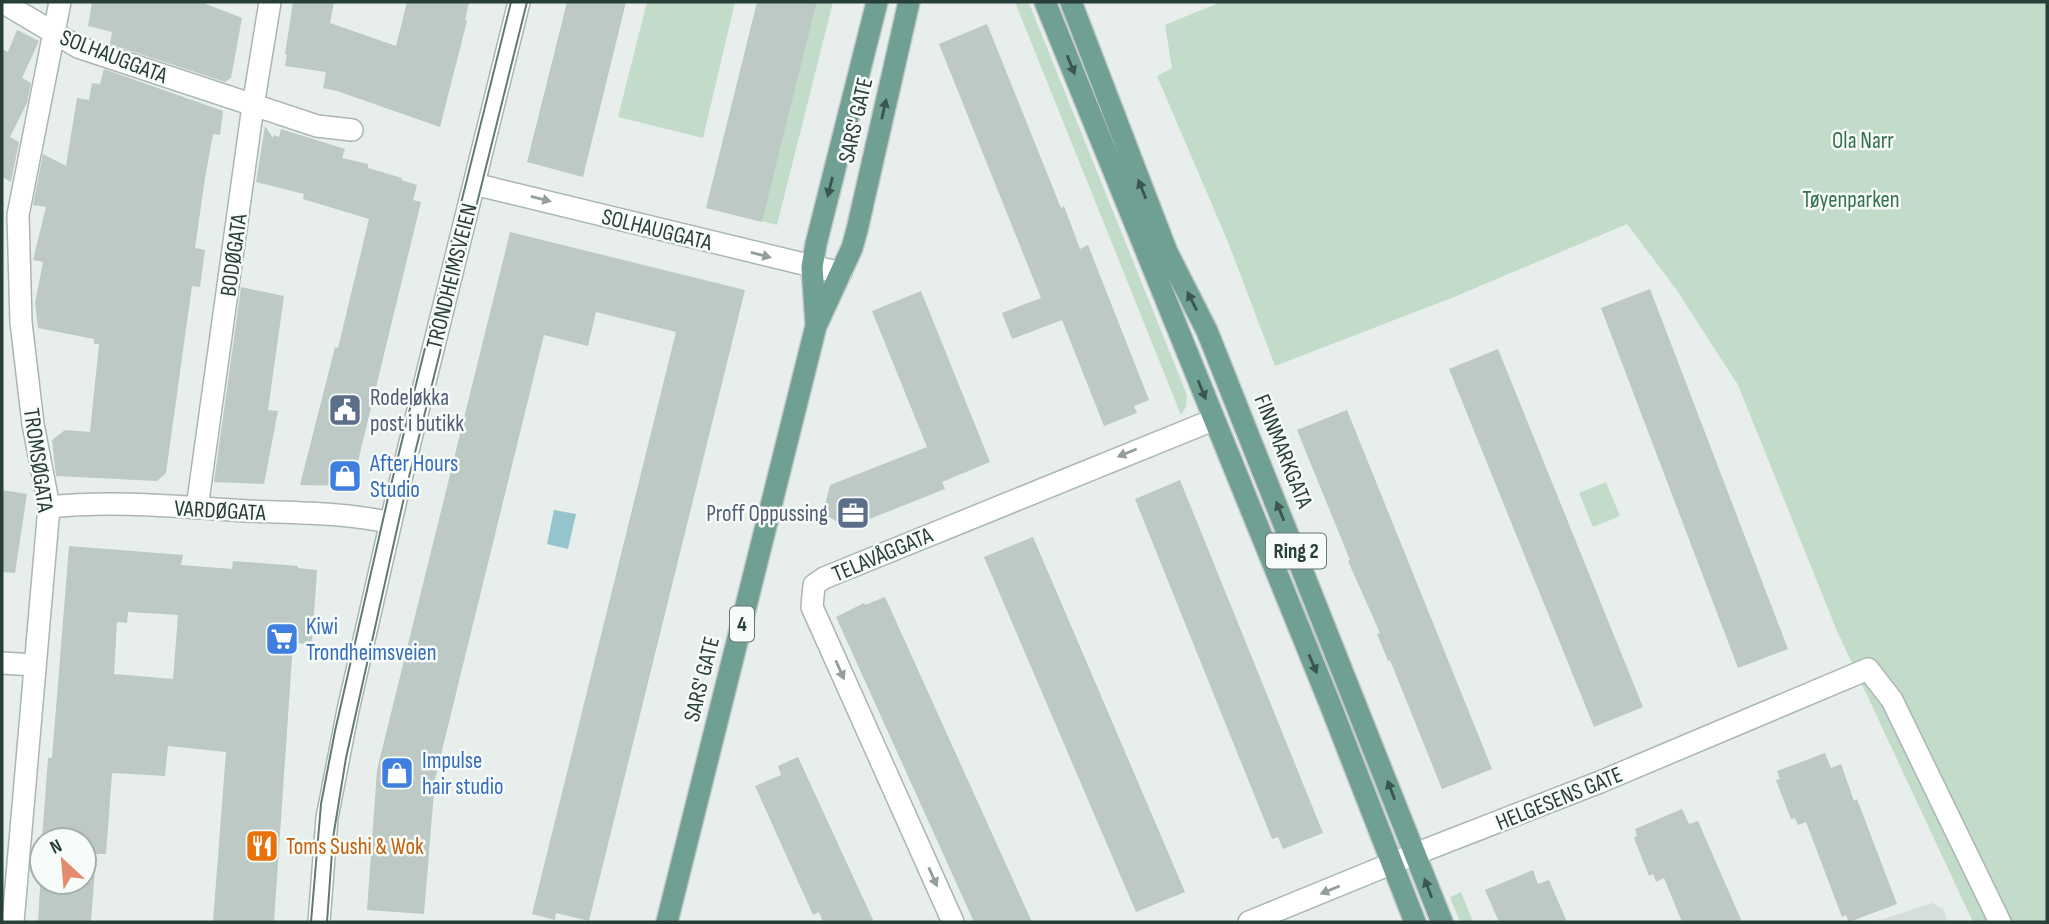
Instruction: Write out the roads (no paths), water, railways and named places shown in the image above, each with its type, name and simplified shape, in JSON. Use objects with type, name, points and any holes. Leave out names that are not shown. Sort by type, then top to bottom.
[{"type":"main road","name":"SARS' GATE","points":[[816,326],[812,267],[877,2]]},
{"type":"main road","name":"SARS' GATE","points":[[667,922],[816,326],[852,248],[857,230],[909,2]]},
{"type":"main road","name":"Ring 2","points":[[1045,2],[1416,922]]},
{"type":"main road","name":"FINNMARKGATA","points":[[1071,2],[1167,252],[1207,331],[1442,922]]},
{"type":"street","name":"SOLHAUGGATA","points":[[2,2],[78,47],[317,126],[352,130]]},
{"type":"street","name":"TROMSØGATA","points":[[13,922],[49,507],[33,425],[21,322],[18,215],[60,2]]},
{"type":"street","name":"BODØGATA","points":[[197,508],[270,2]]},
{"type":"street","name":"TRONDHEIMSVEIEN","points":[[320,922],[327,818],[334,777],[391,523],[519,2]]},
{"type":"street","name":"SOLHAUGGATA","points":[[474,184],[841,273]]},
{"type":"street","name":"TELAVÅGGATA","points":[[953,922],[812,607],[814,585],[824,578],[1213,420]]},
{"type":"street","name":"VARDØGATA","points":[[49,507],[83,504],[197,508],[355,517],[391,523]]},
{"type":"street","points":[[2,663],[34,665]]},
{"type":"street","name":"HELGESENS GATE","points":[[1249,922],[1600,782],[1868,669],[1892,700],[2000,922]]},
{"type":"water","points":[[554,510],[576,514],[568,549],[547,544]]},
{"type":"tram line","points":[[311,922],[321,804],[335,731],[390,489],[511,2]]},
{"type":"tram line","points":[[327,922],[333,838],[346,758],[405,493],[527,2]]},
{"type":"place","name":"Rodeløkka post i butikk","points":[[345,410]]},
{"type":"place","name":"After Hours Studio","points":[[345,476]]},
{"type":"place","name":"Proff Oppussing","points":[[853,513]]},
{"type":"place","name":"Kiwi Trondheimsveien","points":[[282,639]]},
{"type":"place","name":"Impulse hair studio","points":[[397,773]]},
{"type":"place","name":"Toms Sushi & Wok","points":[[262,846]]},
{"type":"park label","name":"Ola Narr","points":[[1863,140]]},
{"type":"park label","name":"Tøyenparken","points":[[1851,199]]}]
